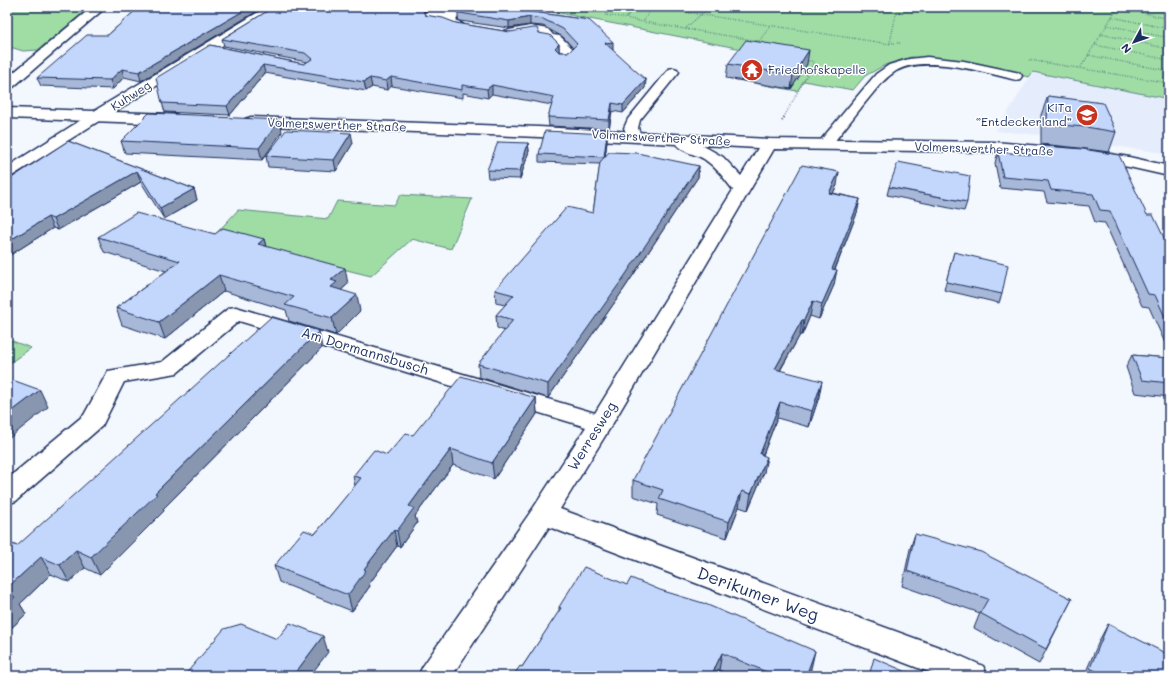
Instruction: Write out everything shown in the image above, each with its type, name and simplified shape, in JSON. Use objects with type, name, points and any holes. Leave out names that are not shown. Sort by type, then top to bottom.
[{"type":"street","points":[[7,85],[100,7]]},
{"type":"street","name":"Kuhweg","points":[[97,116],[276,7]]},
{"type":"street","points":[[443,13],[457,25],[472,28]]},
{"type":"street","points":[[495,32],[510,34],[527,32],[530,30],[543,32],[547,35],[545,37],[555,39],[569,52],[564,56]]},
{"type":"street","points":[[7,113],[192,120]]},
{"type":"street","name":"Volmerswerther Straße","points":[[239,121],[634,136],[769,144],[972,146],[1040,150],[1112,159],[1169,171]]},
{"type":"street","points":[[668,138],[696,149],[716,160],[728,170],[741,189]]},
{"type":"street","name":"Werresweg","points":[[434,676],[543,514],[601,423],[769,144]]},
{"type":"street","name":"Am Dormannsbusch","points":[[7,494],[93,420],[116,376],[169,368],[236,313],[601,423]]},
{"type":"street","name":"Derikumer Weg","points":[[543,514],[936,660],[972,676]]},
{"type":"lane","points":[[207,48],[222,51]]},
{"type":"lane","points":[[825,144],[884,72],[890,68],[907,62],[937,61],[1016,76]]},
{"type":"lane","points":[[634,136],[631,128],[634,119],[673,72]]},
{"type":"lane","name":"Kuhweg","points":[[7,174],[97,116]]},
{"type":"lane","points":[[7,161],[46,150]]},
{"type":"path","points":[[611,7],[605,15],[759,41]]},
{"type":"path","points":[[626,18],[634,7]]},
{"type":"path","points":[[643,22],[652,7],[890,43],[907,62]]},
{"type":"path","points":[[685,29],[709,7]]},
{"type":"path","points":[[890,43],[896,14],[902,7]]},
{"type":"path","points":[[1080,67],[1118,7],[1169,19]]},
{"type":"path","points":[[1152,7],[1169,11]]},
{"type":"path","points":[[1112,17],[1169,29]]},
{"type":"path","points":[[1107,25],[1169,38]]},
{"type":"path","points":[[752,50],[771,26]]},
{"type":"path","points":[[1101,34],[1169,49]]},
{"type":"path","points":[[1095,45],[1169,60]]},
{"type":"path","points":[[1088,55],[1169,71]]},
{"type":"path","points":[[788,122],[780,121],[814,62],[806,61]]},
{"type":"shaded area","name":"KiTa “Entdeckerland”","points":[[1033,72],[1169,99],[1169,154],[1041,135],[996,131]]},
{"type":"green space","points":[[7,7],[90,7],[38,50],[23,51],[7,46]]},
{"type":"green space","points":[[529,7],[1169,7],[1169,99],[1033,72],[1029,77],[941,59],[911,57],[885,65],[865,76],[853,90],[804,81],[797,91],[727,78],[747,50]]},
{"type":"green space","points":[[400,195],[472,199],[451,249],[412,239],[371,276],[213,237],[238,210],[328,219],[337,201],[395,205]]},
{"type":"green space","points":[[7,339],[31,348],[7,365]]},
{"type":"building","points":[[139,7],[250,7],[139,72],[122,69],[110,80],[37,78],[87,35],[108,35]]},
{"type":"building","points":[[274,7],[422,7],[425,15],[443,18],[456,23],[510,32],[537,28],[539,33],[550,35],[559,44],[555,48],[559,52],[569,52],[577,44],[563,29],[543,19],[530,17],[509,21],[460,13],[458,12],[459,7],[498,7],[589,20],[613,42],[605,43],[646,80],[623,105],[612,103],[609,120],[548,117],[554,97],[492,85],[487,89],[462,85],[462,90],[391,77],[386,81],[370,78],[364,82],[263,65],[227,106],[162,103],[156,78],[210,45],[304,64],[312,59],[305,53],[222,39]]},
{"type":"building","points":[[746,40],[809,50],[793,75],[728,64]]},
{"type":"building","points":[[1048,96],[1103,103],[1116,132],[1086,127],[1047,124]]},
{"type":"building","points":[[149,113],[280,120],[259,148],[121,141]]},
{"type":"building","points":[[286,130],[351,133],[334,160],[266,156]]},
{"type":"building","points":[[545,131],[607,134],[604,157],[539,154]]},
{"type":"building","points":[[68,141],[194,189],[160,208],[137,171],[53,219],[48,217],[7,242],[7,181]]},
{"type":"building","points":[[498,142],[528,143],[520,171],[487,170]]},
{"type":"building","points":[[1044,146],[1083,149],[1119,155],[1147,215],[1153,215],[1169,248],[1169,326],[1155,295],[1148,294],[1110,211],[1100,210],[1093,194],[1051,190],[1048,181],[1003,177],[998,152],[1044,156]]},
{"type":"building","points":[[609,152],[637,153],[699,166],[624,277],[548,384],[478,364],[513,320],[496,315],[514,295],[495,290],[567,207],[593,213],[600,162]]},
{"type":"building","points":[[898,162],[970,176],[967,202],[889,187]]},
{"type":"building","points":[[802,165],[839,172],[829,193],[860,199],[832,269],[837,270],[822,304],[813,301],[804,320],[802,320],[775,369],[822,381],[812,411],[780,402],[760,454],[767,457],[751,494],[742,491],[729,522],[659,499],[663,490],[633,480]]},
{"type":"building","points":[[136,213],[215,234],[223,228],[264,239],[258,244],[345,268],[331,280],[337,282],[331,287],[357,295],[332,318],[285,305],[294,297],[219,275],[159,322],[116,308],[180,261],[98,237]]},
{"type":"building","points":[[954,252],[1008,265],[1002,294],[946,282]]},
{"type":"building","points":[[271,317],[319,331],[155,493],[157,494],[91,557],[76,550],[60,565],[41,557],[7,588],[7,542],[17,546]]},
{"type":"building","points":[[1132,355],[1169,358],[1169,383],[1142,380]]},
{"type":"building","points":[[461,376],[536,398],[492,463],[451,449],[409,506],[414,508],[397,531],[394,530],[364,569],[366,570],[348,595],[274,566],[304,530],[315,534],[361,478],[353,476],[374,450],[387,455],[406,433],[413,435]]},
{"type":"building","points":[[7,378],[40,390],[7,415]]},
{"type":"building","points":[[915,534],[981,552],[1072,599],[1046,649],[980,613],[988,599],[907,571]]},
{"type":"building","points":[[584,567],[627,585],[631,578],[660,590],[703,603],[815,651],[806,676],[776,676],[722,653],[711,676],[669,676],[662,673],[660,676],[513,676],[520,666],[522,667],[561,608],[559,607]]},
{"type":"building","points":[[7,593],[15,597],[7,605]]},
{"type":"building","points":[[290,623],[323,636],[293,676],[184,676],[224,629],[241,624],[277,639]]},
{"type":"building","points":[[1108,624],[1169,655],[1169,676],[1105,676],[1090,668]]},
{"type":"building","points":[[874,658],[916,676],[869,676]]},
{"type":"place","name":"Friedhofskapelle","points":[[752,70]]},
{"type":"place","name":"KiTa “Entdeckerland”","points":[[1087,115]]}]
